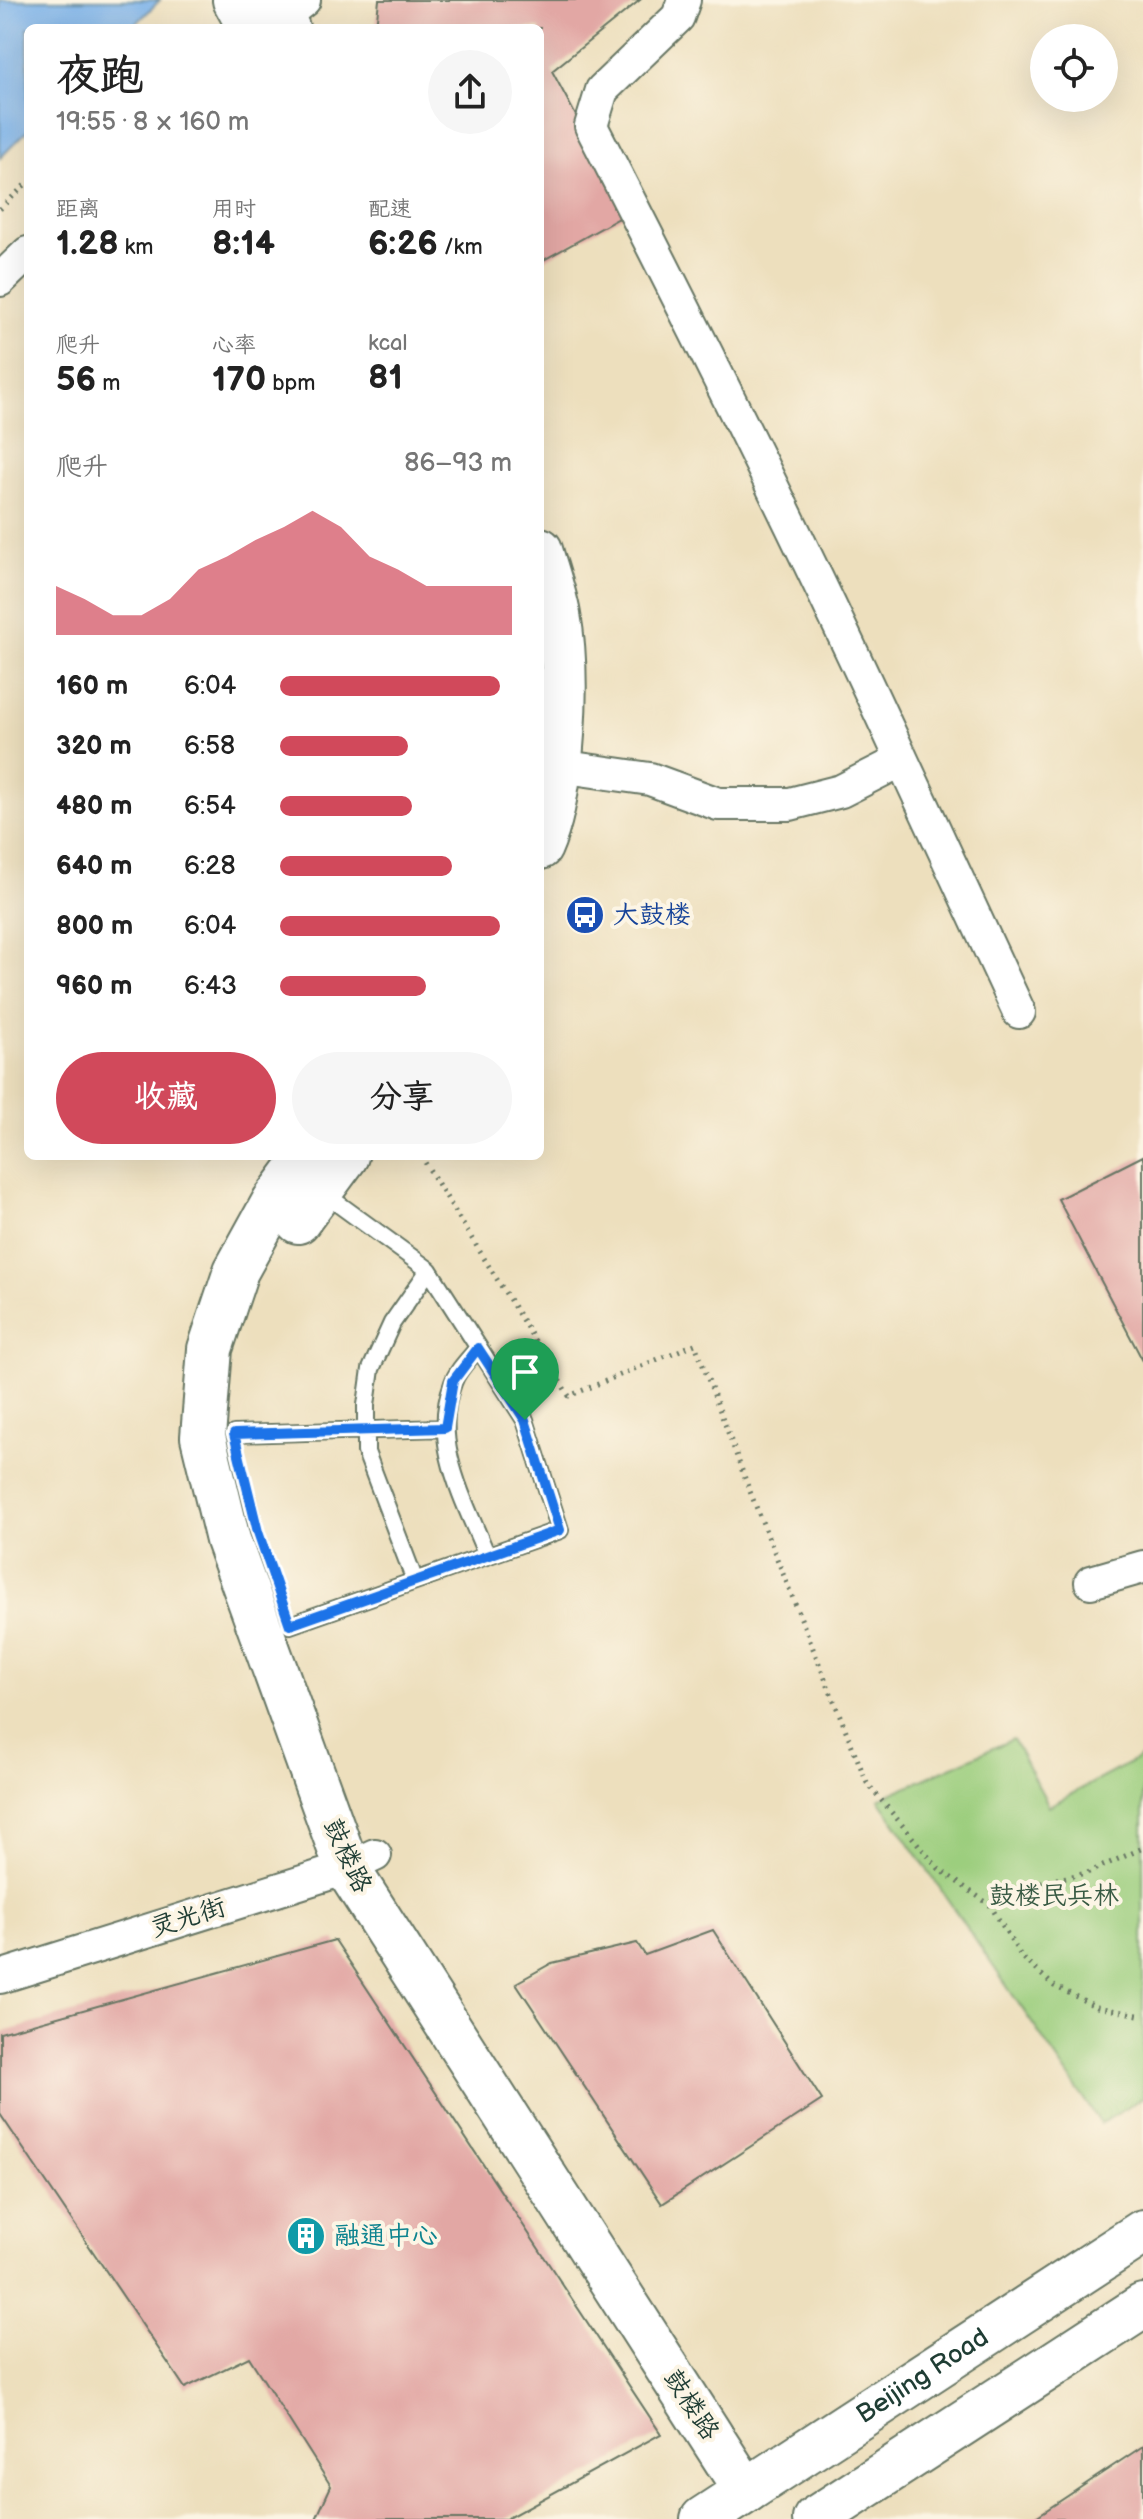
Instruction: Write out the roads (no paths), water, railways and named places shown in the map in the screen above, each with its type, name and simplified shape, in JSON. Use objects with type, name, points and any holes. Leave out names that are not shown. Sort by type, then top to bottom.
[{"type":"main road","points":[[235,0],[277,17]]},
{"type":"main road","points":[[544,564],[559,617],[562,705],[559,766],[544,830]]},
{"type":"main road","name":"鼓楼路","points":[[339,1160],[274,1202],[236,1271],[210,1349],[203,1437],[228,1540],[361,1862],[759,2483]]},
{"type":"main road","name":"鼓楼路","points":[[314,1174],[299,1219],[264,1283],[239,1355],[234,1434],[258,1532],[290,1625],[361,1862]]},
{"type":"main road","name":"Beijing Road","points":[[703,2519],[1143,2232]]},
{"type":"main road","points":[[815,2519],[1143,2306]]},
{"type":"street","points":[[684,0],[678,17],[602,90],[591,126],[817,575],[1019,1012]]},
{"type":"street","points":[[0,280],[24,257]]},
{"type":"street","points":[[559,766],[650,779],[718,804],[790,804],[841,791],[902,760]]},
{"type":"street","points":[[1091,1582],[1143,1567]]},
{"type":"street","name":"灵光街","points":[[0,1977],[361,1862]]},
{"type":"lane","points":[[290,1625],[560,1530],[525,1420],[429,1270],[314,1174]]},
{"type":"lane","points":[[415,1581],[366,1452],[366,1431],[371,1369],[392,1323],[429,1270]]},
{"type":"lane","points":[[478,1348],[453,1381],[445,1428],[446,1453],[487,1556]]},
{"type":"lane","points":[[234,1434],[445,1428]]},
{"type":"water","points":[[0,0],[160,0],[136,24],[24,24],[24,134],[0,158]]},
{"type":"place","name":"大鼓楼","points":[[585,915]]},
{"type":"place","name":"融通中心","points":[[306,2236]]},
{"type":"park label","name":"鼓楼民兵林","points":[[1054,1896]]}]
